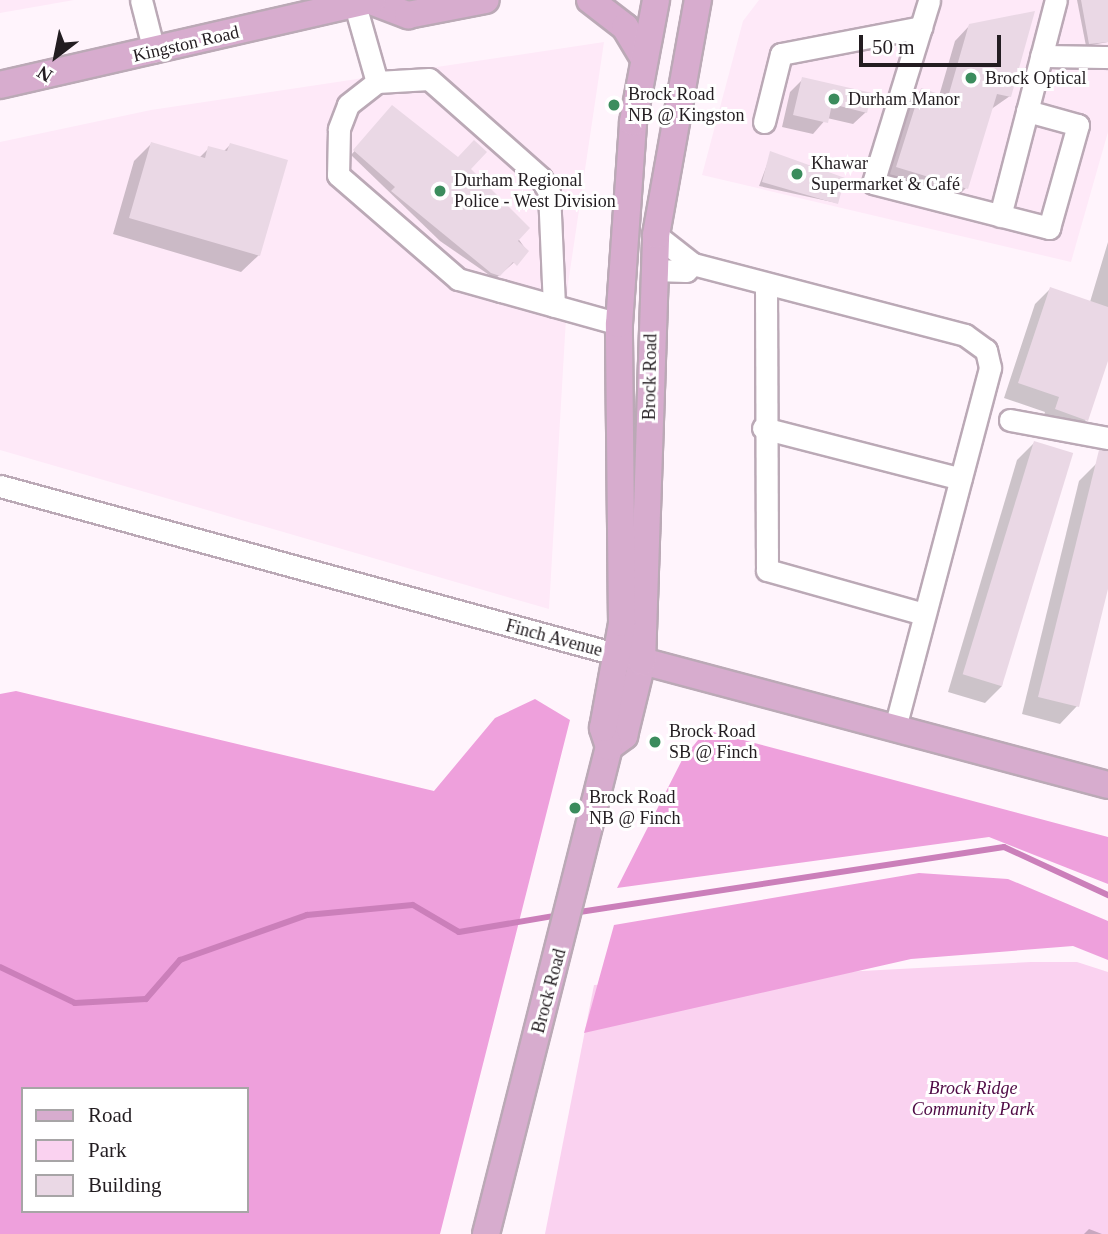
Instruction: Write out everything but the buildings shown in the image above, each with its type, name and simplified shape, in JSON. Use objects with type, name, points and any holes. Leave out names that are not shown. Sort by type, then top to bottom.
[{"type":"main road","points":[[366,2],[408,15],[486,0]]},
{"type":"main road","points":[[590,0],[625,27],[642,55]]},
{"type":"main road","name":"Brock Road","points":[[631,658],[620,324],[642,55],[656,0]]},
{"type":"main road","name":"Brock Road","points":[[486,1234],[551,986],[609,747],[624,736],[656,235],[698,0]]},
{"type":"main road","name":"Kingston Road","points":[[0,85],[366,2]]},
{"type":"main road","name":"Finch Avenue","points":[[631,658],[1108,786]]},
{"type":"street","points":[[141,0],[154,51]]},
{"type":"street","points":[[930,0],[873,183],[1049,228],[1078,125],[1027,111]]},
{"type":"street","points":[[1000,216],[1056,0]]},
{"type":"street","points":[[366,2],[377,82]]},
{"type":"street","points":[[764,122],[781,54],[921,27]]},
{"type":"street","points":[[1041,56],[1108,57]]},
{"type":"street","points":[[554,306],[549,192],[541,178],[429,79],[377,82],[348,105],[340,129],[338,175],[458,279],[554,306],[620,324]]},
{"type":"street","points":[[656,235],[693,264],[965,335],[986,350],[990,368],[895,727]]},
{"type":"street","points":[[654,270],[686,271],[693,264]]},
{"type":"street","points":[[766,284],[763,428],[767,570],[924,614]]},
{"type":"street","points":[[1010,420],[1108,438]]},
{"type":"street","points":[[763,428],[961,479]]},
{"type":"street","name":"Finch Avenue","points":[[0,486],[631,658]]},
{"type":"shaded area","points":[[0,0],[74,0],[0,13]]},
{"type":"shaded area","points":[[759,0],[1108,0],[1108,132],[1071,262],[702,175],[743,21]]},
{"type":"shaded area","points":[[604,42],[568,284],[549,609],[0,450],[0,142],[151,110]]},
{"type":"shaded area","points":[[16,691],[434,791],[495,718],[535,699],[570,720],[440,1234],[0,1234],[0,694]]},
{"type":"shaded area","points":[[706,730],[1108,837],[1108,884],[989,837],[617,888],[682,760]]},
{"type":"shaded area","points":[[919,873],[1008,879],[1108,921],[1108,960],[1073,946],[911,959],[584,1033],[614,925]]},
{"type":"green space","name":"Brock Ridge Community Park","points":[[1031,962],[1077,962],[1108,972],[1108,1234],[545,1234],[594,985]]},
{"type":"waterway","points":[[573,913],[1004,847],[1108,895]]},
{"type":"waterway","points":[[0,967],[75,1003],[146,999],[180,960],[307,915],[413,905],[459,932],[559,915]]},
{"type":"place","name":"Brock Optical","points":[[971,78]]},
{"type":"place","name":"Durham Manor","points":[[834,99]]},
{"type":"place","name":"Brock Road NB @ Kingston","points":[[614,105]]},
{"type":"place","name":"Khawar Supermarket & Café","points":[[797,174]]},
{"type":"place","name":"Durham Regional Police - West Division","points":[[440,191]]},
{"type":"place","name":"Brock Road SB @ Finch","points":[[655,742]]},
{"type":"place","name":"Brock Road NB @ Finch","points":[[575,808]]}]
